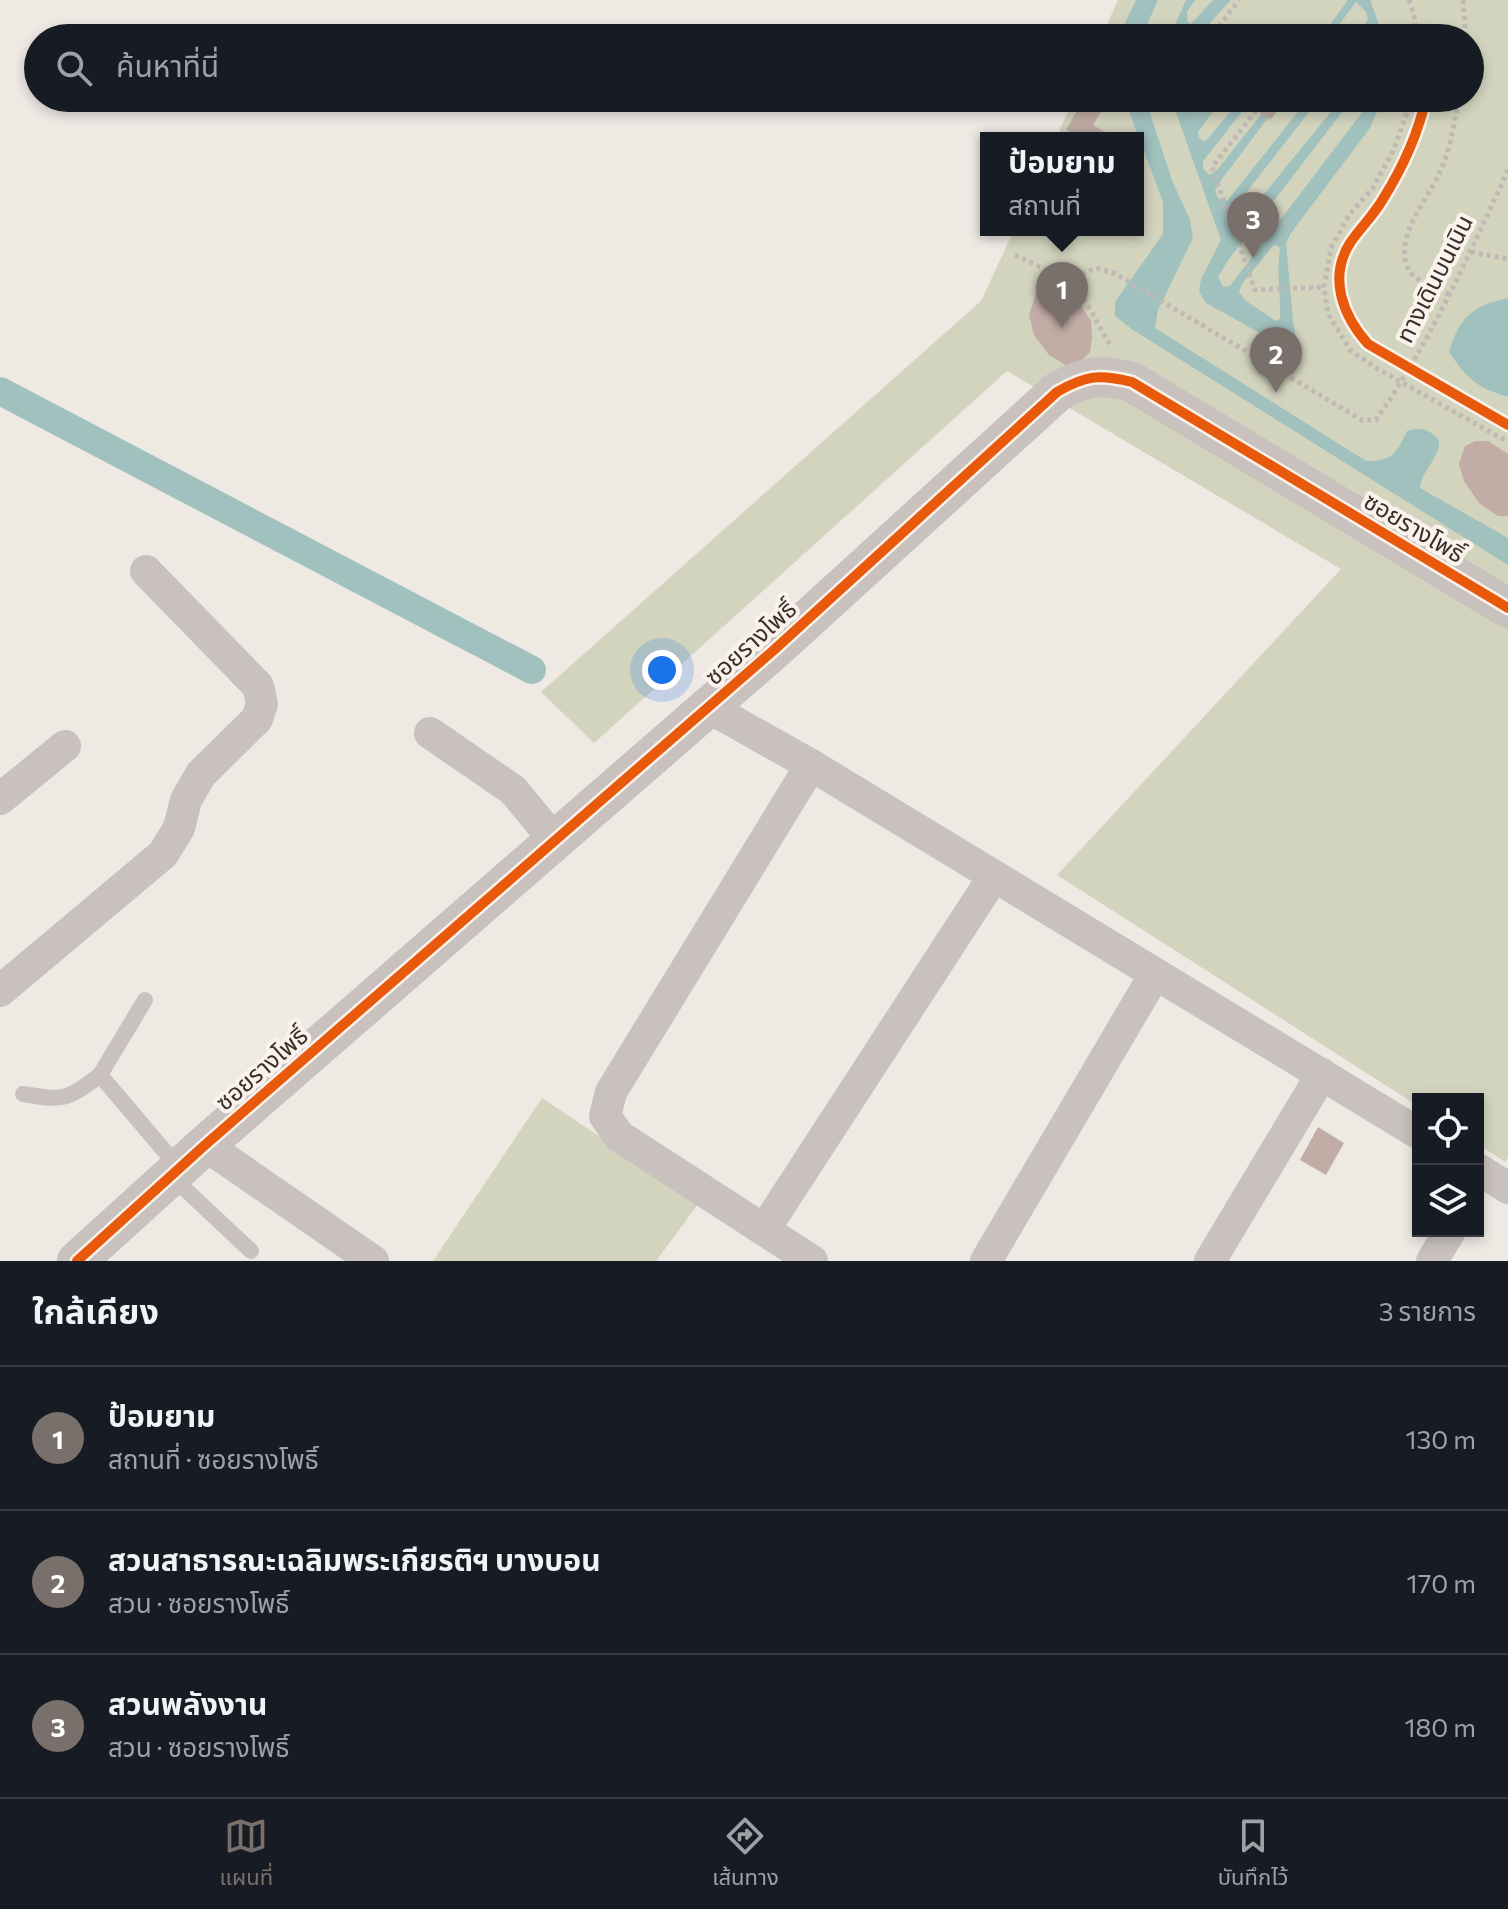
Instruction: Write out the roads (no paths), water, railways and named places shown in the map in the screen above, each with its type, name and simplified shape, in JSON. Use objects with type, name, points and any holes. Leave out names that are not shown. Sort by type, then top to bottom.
[{"type":"street","name":"ซอยรางโพธิ์","points":[[77,1261],[708,707],[1057,392],[1078,380],[1105,375],[1132,382],[1508,608]]},
{"type":"street","points":[[0,991],[163,854],[179,828],[186,800],[201,774],[257,719],[262,704],[258,686],[146,571]]},
{"type":"street","points":[[708,707],[811,765],[1412,1129]]},
{"type":"street","points":[[430,733],[513,790],[555,841]]},
{"type":"street","points":[[0,799],[65,746]]},
{"type":"street","points":[[811,765],[611,1092],[605,1116],[619,1136],[812,1261]]},
{"type":"street","points":[[764,1230],[994,876]]},
{"type":"street","points":[[986,1261],[1155,974]]},
{"type":"street","points":[[1210,1261],[1322,1074]]},
{"type":"street","points":[[185,1163],[373,1261]]},
{"type":"street","points":[[1432,1261],[1446,1237]]},
{"type":"lane","points":[[23,1094],[56,1100],[73,1094],[100,1075],[145,1000]]},
{"type":"lane","points":[[100,1075],[185,1163],[251,1251]]},
{"type":"water","points":[[1136,0],[1158,0],[1147,24],[1125,24]]},
{"type":"water","points":[[1186,0],[1195,0],[1187,12],[1187,21],[1191,24],[1175,24]]},
{"type":"water","points":[[1213,0],[1231,0],[1209,24],[1191,24]]},
{"type":"water","points":[[1348,0],[1370,0],[1379,24],[1365,24],[1368,19],[1366,12],[1356,2],[1340,24],[1330,24]]},
{"type":"water","points":[[1129,112],[1150,112],[1172,180],[1190,220],[1193,238],[1158,310],[1155,328],[1366,461],[1382,460],[1392,455],[1407,431],[1421,429],[1432,433],[1439,440],[1439,446],[1420,488],[1508,538],[1508,565],[1115,316],[1115,302],[1163,234],[1163,202],[1144,151],[1144,132],[1137,132]]},
{"type":"water","points":[[1176,112],[1213,112],[1198,132],[1199,138],[1205,142],[1230,112],[1242,112],[1203,161],[1203,169],[1210,175],[1263,112],[1272,112],[1215,191],[1218,198],[1227,201],[1298,112],[1309,112],[1234,208],[1226,220],[1229,227],[1239,225],[1331,112],[1342,112],[1229,259],[1218,277],[1223,287],[1230,286],[1362,112],[1377,112],[1370,128],[1286,243],[1297,341],[1285,347],[1206,303],[1199,292],[1201,279],[1221,240]],"holes":[[[1277,245],[1280,249],[1280,319],[1276,321],[1246,301],[1239,292],[1242,284]]]},
{"type":"water","points":[[1508,298],[1508,397],[1474,381],[1449,352],[1469,314]]},
{"type":"waterway","points":[[0,391],[532,670]]},
{"type":"place","name":"สวนพลังงาน","points":[[1253,258]]},
{"type":"place","name":"ป้อมยาม","points":[[1062,328]]},
{"type":"place","name":"สวนสาธารณะเฉลิมพระเกียรติฯ บางบอน","points":[[1276,393]]}]
